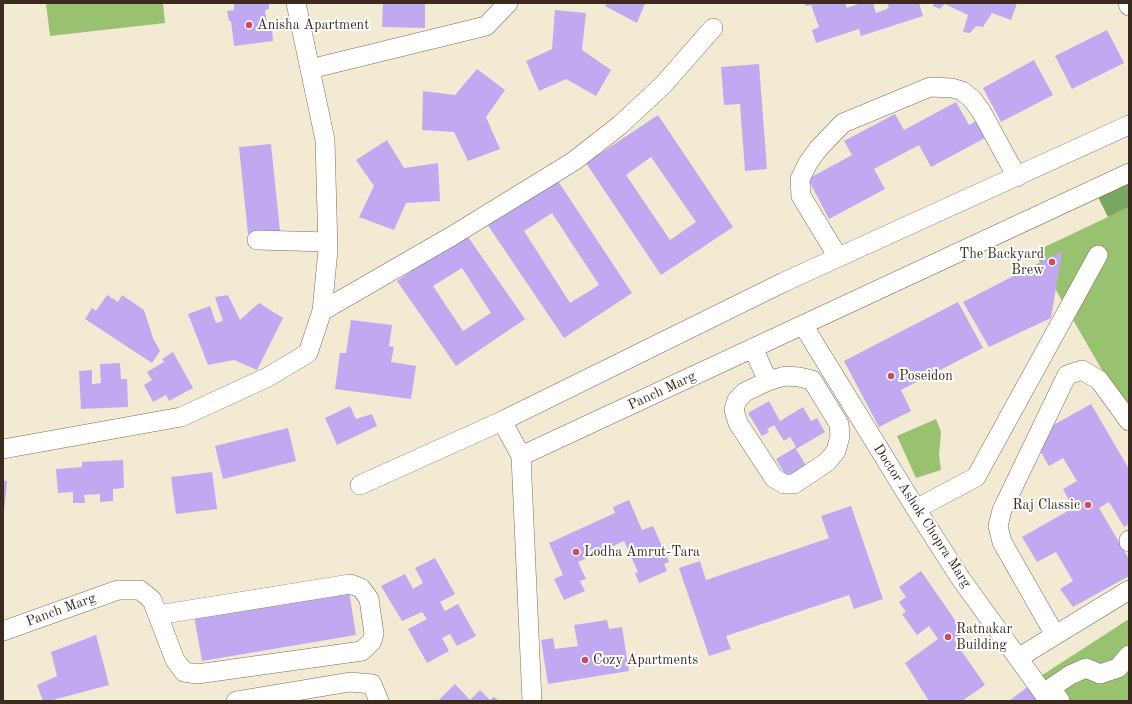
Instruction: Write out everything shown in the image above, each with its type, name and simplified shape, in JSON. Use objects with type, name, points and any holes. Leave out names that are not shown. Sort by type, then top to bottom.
[{"type":"street","points":[[3,449],[181,417],[268,377],[308,353],[322,311],[328,250],[325,140],[296,3]]},
{"type":"street","points":[[310,69],[486,26],[508,3]]},
{"type":"street","points":[[322,311],[452,236],[574,161],[620,125],[663,85],[713,28]]},
{"type":"street","points":[[838,257],[801,196],[800,179],[808,163],[818,149],[844,122],[930,87],[952,88],[962,91],[972,99],[981,111],[1017,177]]},
{"type":"street","points":[[360,485],[502,421],[784,282],[1129,125]]},
{"type":"street","name":"Panch Marg","points":[[521,456],[1129,173]]},
{"type":"street","points":[[257,240],[328,242]]},
{"type":"street","points":[[916,509],[976,477],[1098,255]]},
{"type":"street","name":"Doctor Ashok Chopra Marg","points":[[803,325],[916,509],[961,579],[1018,658],[1055,700]]},
{"type":"street","points":[[753,348],[768,381]]},
{"type":"street","points":[[1055,635],[1002,542],[998,526],[1002,510],[1067,375],[1082,370],[1099,380],[1129,421]]},
{"type":"street","points":[[784,376],[812,380],[839,424],[840,436],[836,451],[827,462],[794,484],[784,484],[774,478],[738,423],[734,410],[737,400],[745,392],[768,381],[784,376]]},
{"type":"street","points":[[502,421],[521,456],[532,701]]},
{"type":"street","name":"Panch Marg","points":[[3,631],[118,590],[140,590],[152,600],[175,660],[184,672],[197,674],[362,651],[372,641],[374,634],[369,599],[361,588],[350,584],[158,615]]},
{"type":"street","points":[[1018,658],[1129,590]]},
{"type":"street","points":[[1055,700],[1051,688],[1070,675],[1086,668],[1100,674],[1118,668],[1129,656]]},
{"type":"street","points":[[236,701],[350,682],[372,684],[379,701]]},
{"type":"green space","points":[[46,3],[163,3],[165,23],[50,36]]},
{"type":"green space","points":[[1129,173],[1129,207],[1108,217],[1095,191]]},
{"type":"green space","points":[[1129,207],[1129,417],[1034,252]]},
{"type":"green space","points":[[936,419],[941,432],[939,455],[941,470],[916,478],[897,436]]},
{"type":"green space","points":[[1129,619],[1129,701],[1048,701],[1033,681]]},
{"type":"building","name":"Anisha Apartment","points":[[234,3],[269,3],[269,9],[265,10],[268,29],[272,29],[273,41],[234,46],[231,21],[229,21],[227,11],[234,10]]},
{"type":"building","points":[[383,3],[425,3],[425,28],[382,27]]},
{"type":"building","points":[[607,3],[645,3],[637,23],[605,6]]},
{"type":"building","points":[[804,3],[845,3],[847,8],[861,3],[873,3],[876,13],[889,8],[887,3],[919,3],[923,16],[861,36],[859,29],[816,43],[812,30],[819,27],[811,5],[806,6]]},
{"type":"building","points":[[934,3],[1017,3],[1011,20],[992,13],[983,27],[976,26],[970,33],[963,32],[968,15],[945,4],[940,9],[933,6]]},
{"type":"building","points":[[555,10],[586,13],[582,50],[611,70],[596,96],[566,79],[539,91],[526,61],[552,49]]},
{"type":"building","points":[[1107,30],[1124,63],[1072,89],[1055,56]]},
{"type":"building","points":[[1034,60],[1053,95],[1001,122],[983,88]]},
{"type":"building","points":[[759,64],[767,169],[745,171],[740,104],[724,105],[721,67]]},
{"type":"building","points":[[477,69],[505,90],[486,117],[500,149],[468,161],[454,132],[422,130],[423,91],[455,95]]},
{"type":"building","points":[[956,102],[969,125],[976,121],[985,138],[931,167],[919,145],[874,169],[885,189],[829,219],[808,179],[852,155],[844,141],[895,114],[904,130]]},
{"type":"building","points":[[658,115],[733,227],[661,275],[586,163]],"holes":[[[651,157],[696,222],[670,240],[626,175]]]},
{"type":"building","points":[[387,140],[404,168],[438,163],[440,201],[406,203],[394,230],[359,217],[374,186],[356,160]]},
{"type":"building","points":[[271,144],[280,231],[248,234],[239,147]]},
{"type":"building","points":[[556,178],[632,293],[564,338],[487,224]],"holes":[[[552,213],[599,285],[570,303],[524,231]]]},
{"type":"building","points":[[466,234],[525,319],[456,366],[397,281]],"holes":[[[462,268],[491,313],[463,331],[433,286]]]},
{"type":"building","points":[[1062,251],[1051,318],[989,347],[963,302]]},
{"type":"building","points":[[107,295],[118,302],[122,295],[144,310],[153,338],[160,351],[152,363],[85,319],[92,308],[96,311]]},
{"type":"building","points":[[228,295],[240,320],[259,303],[283,318],[257,370],[234,360],[208,365],[188,314],[210,306],[216,323],[223,321],[215,297]]},
{"type":"building","name":"Poseidon","points":[[958,302],[983,348],[901,390],[911,411],[879,427],[844,361]]},
{"type":"building","points":[[351,320],[392,325],[389,346],[394,347],[391,362],[416,366],[411,399],[335,389],[340,353],[346,353]]},
{"type":"building","points":[[173,352],[193,388],[169,401],[166,395],[153,402],[144,385],[152,380],[147,372],[164,362],[162,359]]},
{"type":"building","points":[[120,363],[121,379],[127,379],[128,407],[81,409],[79,371],[92,370],[92,384],[101,383],[100,364]]},
{"type":"building","points":[[769,401],[780,421],[803,407],[811,421],[817,418],[825,432],[796,449],[807,467],[788,479],[776,459],[796,447],[790,437],[784,441],[774,425],[767,429],[769,432],[762,436],[748,413]]},
{"type":"building","name":"Raj Classic","points":[[1091,404],[1129,469],[1129,524],[1124,527],[1109,502],[1099,508],[1129,559],[1129,576],[1073,607],[1060,589],[1073,581],[1056,552],[1037,562],[1022,537],[1073,508],[1063,489],[1077,481],[1063,458],[1049,466],[1037,446],[1046,441],[1041,432]]},
{"type":"building","points":[[350,406],[356,419],[372,414],[377,426],[337,445],[325,418]]},
{"type":"building","points":[[288,428],[296,461],[223,479],[215,446]]},
{"type":"building","points":[[123,460],[124,488],[113,489],[113,501],[100,502],[100,494],[84,495],[85,503],[73,503],[73,492],[58,493],[56,469],[82,467],[82,462]]},
{"type":"building","points":[[212,472],[217,509],[176,514],[171,477]]},
{"type":"building","points":[[3,481],[7,481],[4,512],[3,512]]},
{"type":"building","name":"Lodha Amrut-Tara","points":[[629,500],[642,530],[653,526],[669,562],[664,564],[667,571],[639,583],[635,573],[638,572],[624,541],[578,562],[586,579],[580,581],[585,591],[564,600],[554,579],[563,575],[549,543],[615,513],[613,507]]},
{"type":"building","points":[[851,506],[883,599],[854,609],[849,595],[726,636],[731,649],[709,656],[679,568],[700,561],[706,580],[829,538],[821,516]]},
{"type":"building","points":[[435,558],[455,594],[440,602],[445,611],[458,604],[476,636],[457,646],[450,634],[442,638],[449,651],[427,663],[408,629],[427,619],[422,612],[402,621],[381,586],[405,574],[413,589],[423,583],[415,568]]},
{"type":"building","name":"Ratnakar Building","points":[[921,571],[964,633],[954,640],[985,685],[962,701],[929,701],[905,663],[938,639],[929,626],[917,635],[902,614],[906,612],[899,602],[906,597],[899,587]]},
{"type":"building","points":[[349,591],[356,635],[202,661],[194,616]]},
{"type":"building","name":"Cozy Apartments","points":[[607,620],[609,629],[622,627],[629,671],[548,684],[541,640],[553,638],[555,649],[578,646],[574,625]]},
{"type":"building","points":[[96,635],[109,685],[49,701],[43,701],[37,685],[57,676],[51,652]]},
{"type":"building","points":[[455,684],[470,700],[480,690],[490,700],[494,697],[499,701],[438,701]]},
{"type":"building","points":[[1030,685],[1042,701],[1009,701]]},
{"type":"place","name":"Anisha Apartment","points":[[249,25]]},
{"type":"place","name":"The Backyard Brew","points":[[1052,262]]},
{"type":"place","name":"Poseidon","points":[[891,376]]},
{"type":"place","name":"Raj Classic","points":[[1088,505]]},
{"type":"place","name":"Lodha Amrut-Tara","points":[[576,552]]},
{"type":"place","name":"Ratnakar Building","points":[[948,637]]},
{"type":"place","name":"Cozy Apartments","points":[[585,660]]}]
